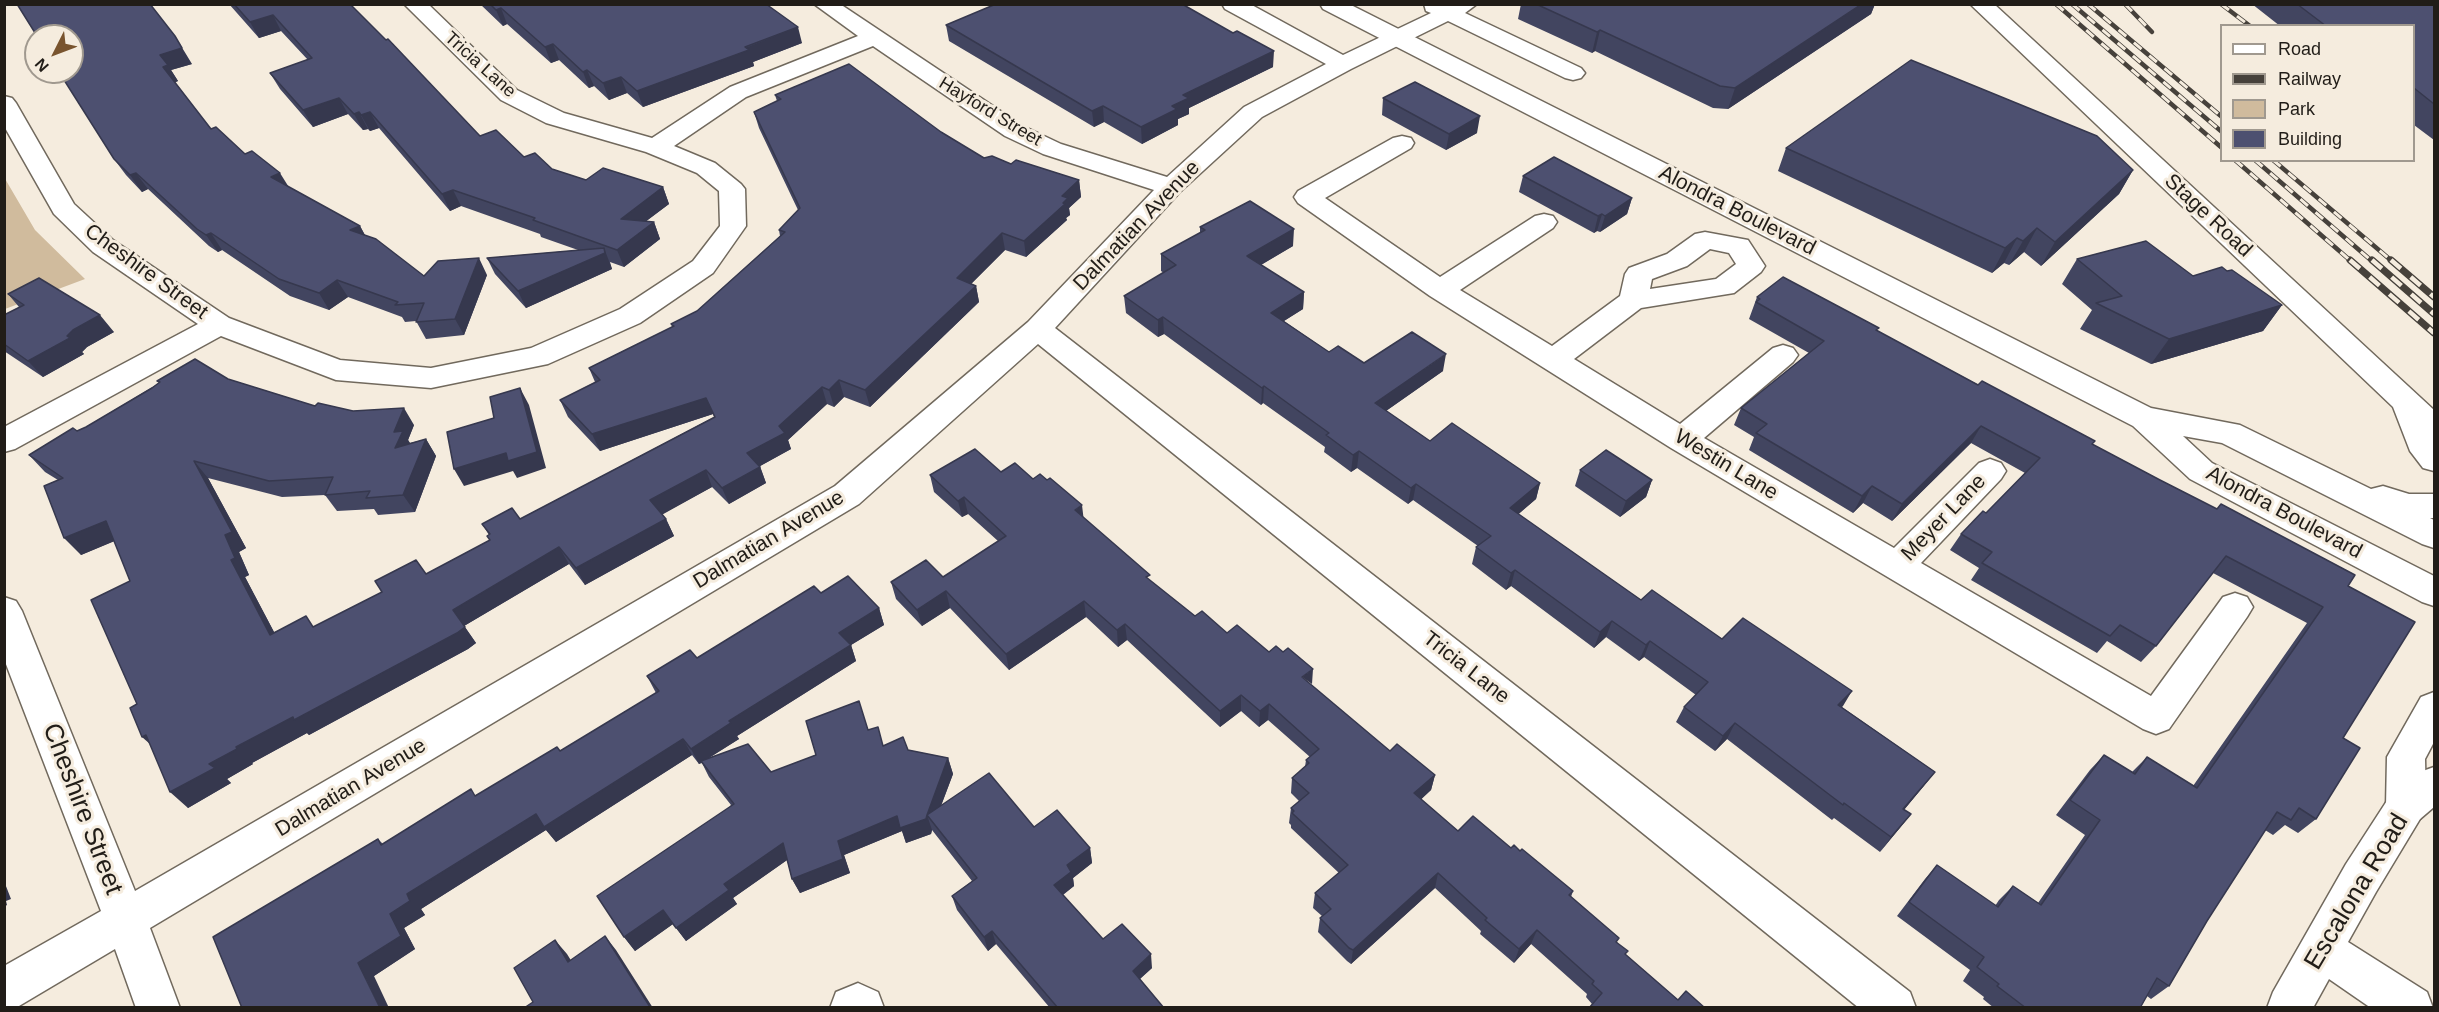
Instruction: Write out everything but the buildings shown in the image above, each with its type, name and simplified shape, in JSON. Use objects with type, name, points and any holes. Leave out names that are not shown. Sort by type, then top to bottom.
[{"type":"street","name":"Tricia Lane","points":[[219,326],[336,370],[431,378],[538,357],[630,316],[704,267],[733,226],[732,189],[706,168],[655,147],[555,118],[508,95],[415,4]]},
{"type":"street","name":"Hayford Street","points":[[825,4],[1014,131],[1052,149],[1171,187]]},
{"type":"street","points":[[1233,4],[1343,64]]},
{"type":"street","name":"Alondra Boulevard","points":[[1331,4],[2144,418],[2201,471],[2434,592]]},
{"type":"street","name":"Stage Road","points":[[1981,4],[2434,428]]},
{"type":"street","points":[[1449,7],[1574,73]]},
{"type":"street","name":"Dalmatian Avenue","points":[[4,991],[847,495],[1038,329],[1171,187],[1252,112],[1396,38],[1449,7]]},
{"type":"street","points":[[655,147],[738,92],[873,38]]},
{"type":"street","name":"Cheshire Street","points":[[4,103],[63,208],[103,246],[219,326],[4,441]]},
{"type":"street","name":"Westin Lane","points":[[1402,143],[1306,197],[1440,290],[1682,440],[2156,718],[2235,606]]},
{"type":"street","points":[[1440,290],[1544,222]]},
{"type":"street","points":[[1633,300],[1639,273],[1677,260],[1705,240],[1738,246],[1766,226]]},
{"type":"street","points":[[1553,360],[1633,300],[1724,287],[1751,266],[1738,246]]},
{"type":"street","name":"Tricia Lane","points":[[1038,329],[1894,1008]]},
{"type":"street","points":[[1682,440],[1783,356]]},
{"type":"street","points":[[2403,399],[2421,443],[2434,460]]},
{"type":"street","name":"Alondra Boulevard","points":[[2144,418],[2229,433],[2434,535]]},
{"type":"street","name":"Meyer Lane","points":[[1897,566],[1990,471]]},
{"type":"street","points":[[2327,482],[2409,506],[2434,506]]},
{"type":"street","name":"Cheshire Street","points":[[4,611],[158,1008]]},
{"type":"street","points":[[2420,795],[2406,757],[2434,708]]},
{"type":"street","name":"Escalona Road","points":[[2289,1008],[2361,878],[2420,795]]},
{"type":"street","points":[[2322,950],[2411,1008]]},
{"type":"street","points":[[852,1008],[858,1005],[862,1008]]},
{"type":"green space","points":[[4,177],[35,230],[85,279],[5,309]]},
{"type":"railway","points":[[2056,4],[2220,146]]},
{"type":"railway","points":[[2072,4],[2220,130]]},
{"type":"railway","points":[[2088,4],[2220,115]]},
{"type":"railway","points":[[2125,4],[2152,32]]},
{"type":"railway","points":[[2221,4],[2247,24]]},
{"type":"railway","points":[[2237,162],[2352,262]]},
{"type":"railway","points":[[2257,162],[2373,262]]},
{"type":"railway","points":[[2275,162],[2393,262]]},
{"type":"railway","points":[[2350,260],[2434,333]]},
{"type":"railway","points":[[2372,260],[2434,314]]},
{"type":"railway","points":[[2391,260],[2434,297]]}]
